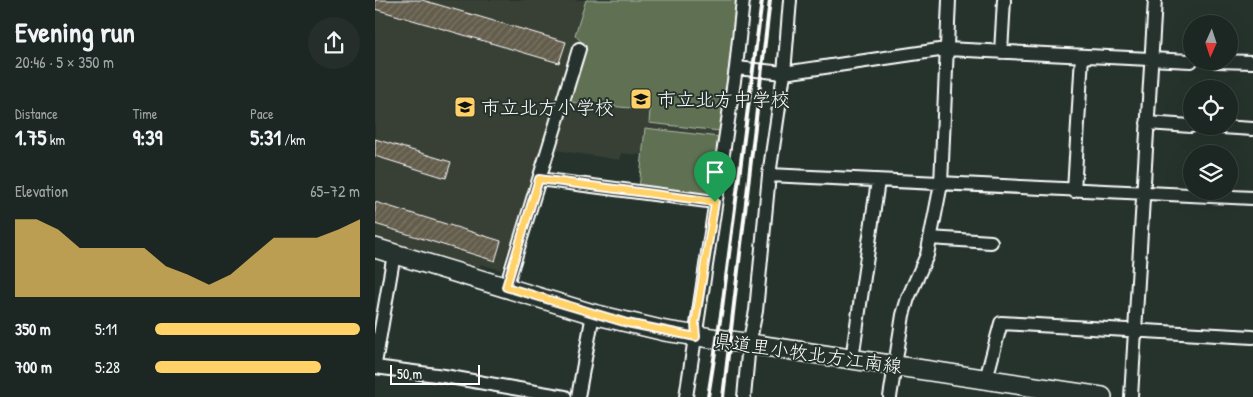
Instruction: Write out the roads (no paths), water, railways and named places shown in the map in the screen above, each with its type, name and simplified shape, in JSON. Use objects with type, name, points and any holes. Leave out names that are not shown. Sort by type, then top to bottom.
[{"type":"main road","name":"県道里小牧北方江南線","points":[[375,248],[593,314],[696,337],[1102,397]]},
{"type":"street","points":[[686,397],[696,337],[695,324],[736,68],[743,0]]},
{"type":"street","points":[[744,397],[749,344],[756,310],[769,175],[784,74],[790,0]]},
{"type":"street","points":[[890,397],[908,298],[927,255],[941,184],[949,0]]},
{"type":"street","points":[[1001,52],[1004,0]]},
{"type":"street","points":[[1131,397],[1137,330],[1155,0]]},
{"type":"street","points":[[506,287],[579,49]]},
{"type":"street","points":[[736,68],[784,74],[946,49],[1183,60]]},
{"type":"street","points":[[1074,191],[1082,56]]},
{"type":"street","points":[[1238,62],[1253,62]]},
{"type":"street","points":[[1147,123],[1183,125]]},
{"type":"street","points":[[1238,128],[1253,129]]},
{"type":"street","points":[[769,175],[1074,191],[1253,198]]},
{"type":"street","points":[[539,179],[715,202]]},
{"type":"street","points":[[852,359],[878,181]]},
{"type":"street","points":[[930,238],[991,242]]},
{"type":"street","points":[[394,254],[375,366],[565,397]]},
{"type":"street","points":[[578,397],[593,314]]},
{"type":"street","points":[[986,379],[1001,323],[1253,337]]},
{"type":"railway","points":[[708,397],[722,308],[762,0]]},
{"type":"railway","points":[[723,397],[770,0]]},
{"type":"place","name":"市立北方中学校","points":[[641,99]]},
{"type":"place","name":"市立北方小学校","points":[[465,107]]}]
